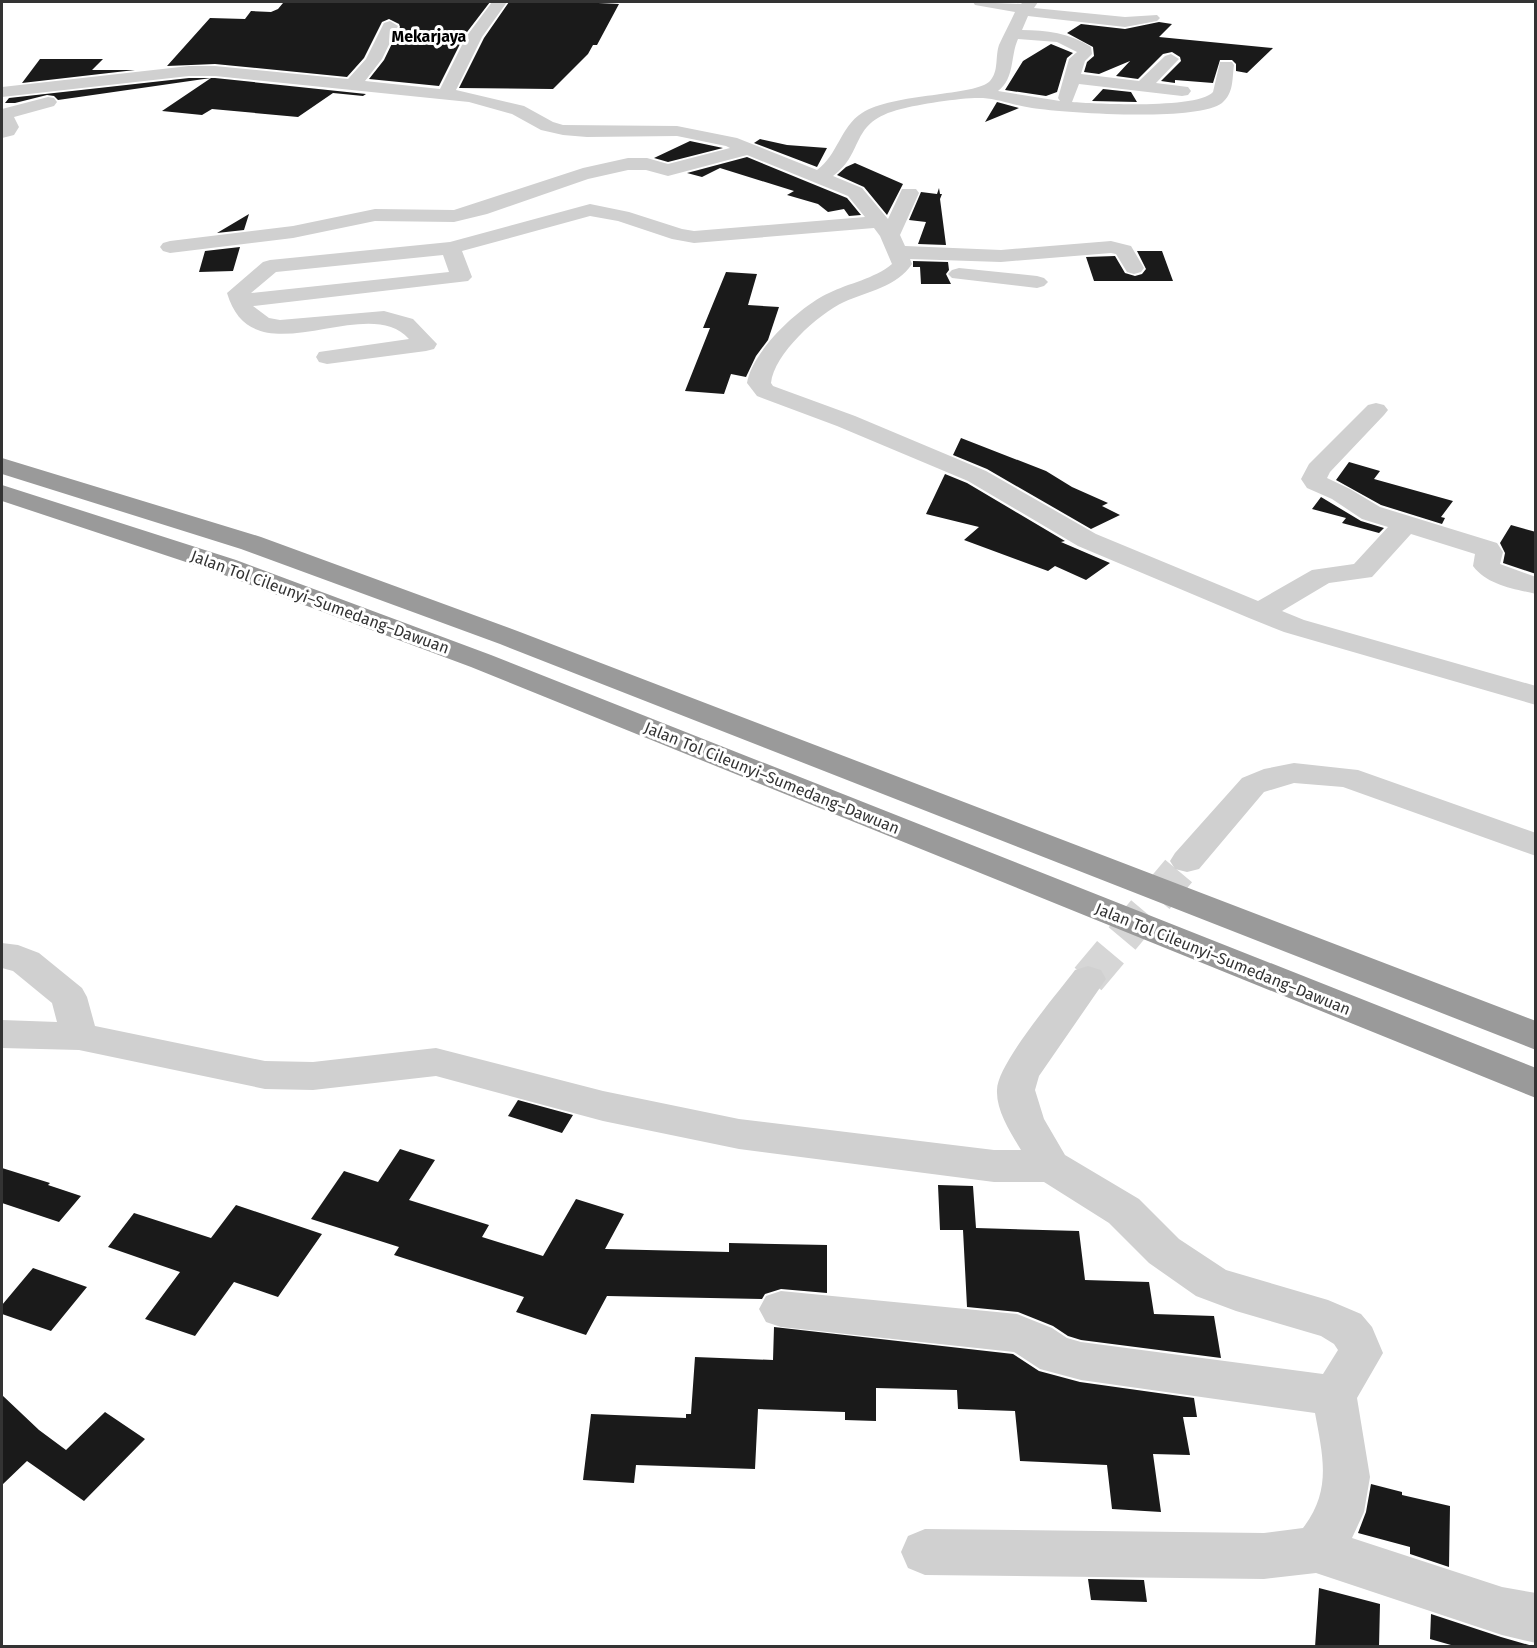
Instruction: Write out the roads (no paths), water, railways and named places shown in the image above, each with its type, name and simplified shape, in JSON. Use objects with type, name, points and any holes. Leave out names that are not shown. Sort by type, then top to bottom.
[{"type":"highway","name":"Jalan Tol Cileunyi–Sumedang–Dawuan","points":[[2,466],[251,543],[499,634],[1536,1036]]},
{"type":"highway","name":"Jalan Tol Cileunyi–Sumedang–Dawuan","points":[[2,493],[226,566],[481,661],[1536,1084]]},
{"type":"street","points":[[446,93],[474,37],[499,2]]},
{"type":"street","points":[[980,2],[1125,22],[1152,18]]},
{"type":"street","points":[[982,93],[995,86],[1003,74],[1006,48],[1026,7]]},
{"type":"street","points":[[1072,42],[1102,38],[1126,25],[1125,22]]},
{"type":"street","points":[[350,86],[362,77],[373,62],[390,26]]},
{"type":"street","points":[[1012,34],[1043,35],[1072,42],[1085,50],[1084,54],[1077,59],[1070,93],[1062,108]]},
{"type":"street","points":[[1143,86],[1171,59]]},
{"type":"street","points":[[819,177],[840,162],[858,124],[874,113],[892,106],[982,93],[1062,108],[1130,109],[1200,105],[1214,101],[1224,90],[1226,65]]},
{"type":"street","points":[[2,92],[203,70],[350,86],[446,93],[518,110],[547,126],[563,130],[677,131],[709,136],[748,149],[855,192],[892,245],[1037,282]]},
{"type":"street","points":[[1073,78],[1219,95]]},
{"type":"street","points":[[2,133],[8,131],[10,127],[4,118],[8,113],[26,106],[48,103],[45,89]]},
{"type":"street","points":[[170,247],[293,232],[375,215],[454,216],[480,210],[583,174],[628,164],[647,164],[668,170],[748,149]]},
{"type":"street","points":[[909,193],[892,245],[894,273],[834,298],[804,320],[763,366],[758,377],[762,388],[771,394],[846,421],[977,476],[1087,540],[1294,626],[1536,696]]},
{"type":"street","points":[[287,240],[476,221],[505,209],[590,210],[622,216],[679,235],[694,237],[892,245],[1001,256],[1111,247],[1124,250],[1134,268]]},
{"type":"street","points":[[327,357],[426,344],[404,322],[380,317],[285,327],[266,325],[246,313],[237,293],[257,279],[270,266],[451,248],[590,210]]},
{"type":"street","points":[[241,301],[461,277],[451,248]]},
{"type":"street","points":[[1376,410],[1318,469],[1314,479],[1316,483],[1341,494],[1371,513],[1487,549],[1489,552],[1487,566],[1493,573],[1536,586]]},
{"type":"street","points":[[1259,612],[1322,576],[1362,571],[1406,524]]},
{"type":"street","points":[[1187,861],[1253,784],[1263,779],[1294,773],[1347,777],[1536,845]]},
{"type":"street","points":[[2,956],[18,958],[26,962],[69,997],[79,1036]]},
{"type":"street","points":[[1088,980],[1021,1072],[1016,1090],[1025,1122],[1052,1166],[1124,1211],[1164,1251],[1211,1283],[1236,1293],[1328,1319],[1348,1329],[1357,1340],[1361,1353],[1334,1396],[1347,1466],[1347,1490],[1343,1509],[1331,1532],[1316,1550]]},
{"type":"street","points":[[2,1034],[79,1036],[265,1075],[313,1076],[436,1062],[603,1106],[739,1134],[994,1166],[1052,1166]]},
{"type":"street","points":[[781,1309],[1017,1333],[1036,1341],[1056,1355],[1081,1361],[1334,1396]]},
{"type":"street","points":[[925,1552],[1264,1556],[1316,1550],[1502,1611],[1536,1618]]},
{"type":"tunnel","points":[[1088,979],[1187,861]]},
{"type":"district","name":"Mekarjaya","points":[[429,36]]}]
